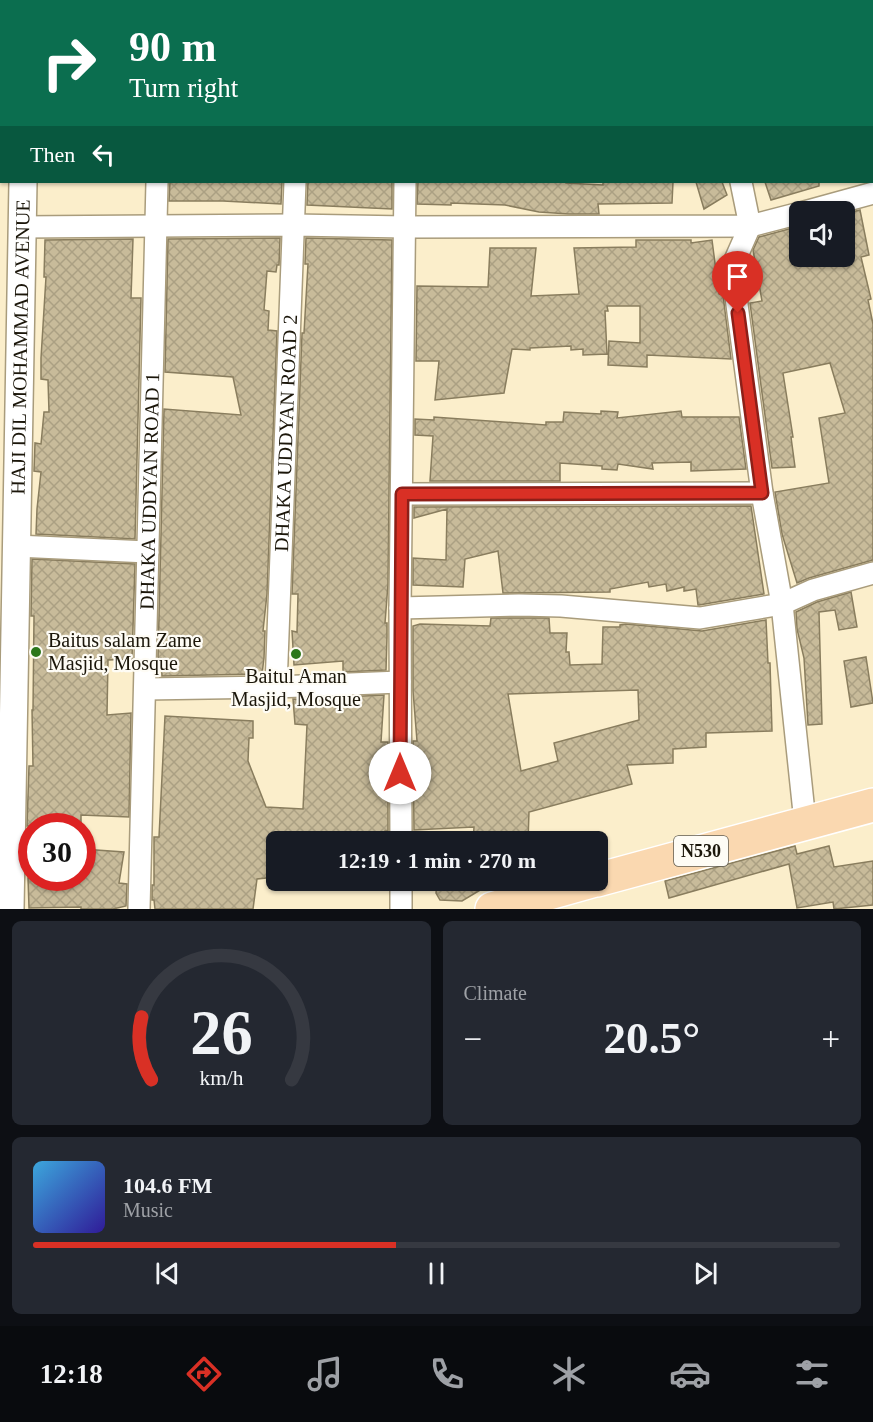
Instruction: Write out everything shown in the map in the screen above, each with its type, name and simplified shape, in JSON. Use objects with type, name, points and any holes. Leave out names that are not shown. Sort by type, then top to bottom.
[{"type":"highway","name":"N530","points":[[608,877],[873,804]]},
{"type":"highway","name":"N530","points":[[493,909],[557,891]]},
{"type":"street","name":"HAJI DIL MOHAMMAD AVENUE","points":[[10,909],[8,644],[16,546],[23,183]]},
{"type":"street","name":"DHAKA UDDYAN ROAD 1","points":[[139,909],[157,183]]},
{"type":"street","name":"DHAKA UDDYAN ROAD 2","points":[[276,687],[295,183]]},
{"type":"street","points":[[401,831],[400,608],[405,183]]},
{"type":"street","points":[[741,183],[750,226],[732,267],[762,493],[782,604],[806,822]]},
{"type":"street","points":[[845,201],[871,194]]},
{"type":"street","points":[[21,226],[750,226],[789,216]]},
{"type":"street","points":[[402,494],[762,493]]},
{"type":"street","points":[[16,546],[148,552]]},
{"type":"street","points":[[400,608],[561,606],[700,618],[782,604],[813,590],[873,573]]},
{"type":"street","points":[[145,689],[400,682]]},
{"type":"street","points":[[401,891],[401,909]]},
{"type":"building","points":[[170,183],[282,183],[281,204],[169,201]]},
{"type":"building","points":[[308,183],[392,183],[392,209],[307,205]]},
{"type":"building","points":[[418,183],[603,185],[603,183],[673,183],[672,203],[598,204],[599,214],[539,212],[505,205],[417,204]]},
{"type":"building","points":[[696,183],[722,183],[727,195],[704,209]]},
{"type":"building","points":[[765,183],[819,183],[819,186],[771,200]]},
{"type":"building","points":[[860,210],[869,255],[861,257],[871,299],[868,300],[873,324],[873,560],[797,583],[782,534],[775,492],[829,483],[819,418],[845,413],[830,363],[783,373],[793,437],[791,437],[795,467],[772,468],[750,303],[762,301],[753,250],[759,237],[789,229],[789,267],[855,267],[855,211]]},
{"type":"building","points":[[280,238],[279,265],[277,265],[276,272],[267,271],[264,310],[269,311],[268,330],[277,331],[262,674],[162,676],[161,658],[158,658],[164,409],[241,415],[233,377],[165,372],[168,239]]},
{"type":"building","points":[[306,238],[392,240],[386,670],[343,672],[343,661],[294,665],[292,631],[297,632],[298,594],[292,594],[302,333],[304,333],[308,264],[305,264]]},
{"type":"building","points":[[133,239],[131,298],[141,298],[135,539],[36,534],[41,472],[34,471],[35,443],[41,444],[44,412],[49,412],[48,380],[41,379],[46,277],[44,277],[45,240]]},
{"type":"building","points":[[636,240],[691,240],[691,243],[712,240],[719,294],[723,295],[731,359],[647,355],[647,367],[608,365],[609,341],[640,343],[640,306],[607,306],[608,311],[605,311],[607,354],[583,355],[583,349],[571,350],[571,346],[530,348],[530,350],[512,349],[504,393],[435,400],[439,361],[416,361],[417,286],[488,287],[490,248],[536,248],[531,296],[579,294],[574,248],[636,247]]},
{"type":"building","points":[[601,411],[618,412],[617,418],[681,411],[682,417],[739,417],[746,469],[691,471],[691,462],[652,463],[653,469],[618,464],[617,470],[602,469],[602,466],[560,463],[560,481],[430,481],[433,436],[415,435],[415,419],[434,420],[434,417],[546,425],[546,422],[563,422],[564,412],[601,414]]},
{"type":"building","points":[[751,506],[764,594],[698,605],[696,589],[684,591],[684,587],[667,591],[666,584],[649,587],[648,582],[610,589],[610,592],[503,593],[498,551],[465,559],[463,587],[413,585],[413,558],[446,560],[447,509],[414,518],[414,507]]},
{"type":"building","points":[[32,559],[135,564],[132,659],[108,660],[107,715],[131,713],[129,817],[96,816],[96,813],[27,813],[29,766],[33,766],[34,616],[31,616]]},
{"type":"building","points":[[851,592],[857,627],[839,630],[835,610],[819,612],[822,724],[808,725],[804,658],[797,629],[796,612],[817,602]]},
{"type":"building","points":[[491,618],[549,618],[550,633],[567,633],[566,652],[569,652],[570,665],[602,664],[603,627],[620,627],[626,624],[702,631],[766,620],[772,731],[706,733],[706,747],[673,749],[673,763],[627,765],[632,784],[529,812],[528,831],[474,831],[474,827],[414,830],[413,741],[417,741],[413,691],[413,626],[420,624],[490,626]],"holes":[[[638,690],[639,720],[554,743],[558,761],[521,771],[508,694]]]},
{"type":"building","points":[[866,657],[873,703],[851,707],[844,661]]},
{"type":"building","points":[[384,695],[381,742],[388,742],[388,831],[266,831],[266,878],[257,879],[253,909],[155,909],[154,900],[152,900],[154,837],[159,837],[165,716],[253,721],[253,738],[249,738],[248,761],[266,807],[303,809],[307,725],[295,724],[293,699],[322,700]]},
{"type":"building","points":[[795,846],[797,854],[829,846],[834,867],[873,861],[873,905],[834,909],[833,902],[797,908],[789,864],[669,898],[665,881]]},
{"type":"building","points":[[96,850],[124,852],[119,883],[127,884],[126,906],[113,909],[29,908],[28,891],[96,891]]},
{"type":"building","points":[[436,891],[479,891],[462,901],[440,900]]},
{"type":"place","name":"Baitus salam Zame Masjid, Mosque","points":[[36,652]]},
{"type":"place","name":"Baitul Aman Masjid, Mosque","points":[[296,654]]},
{"type":"route","points":[[400,773],[402,494],[762,493],[738,313]]}]
